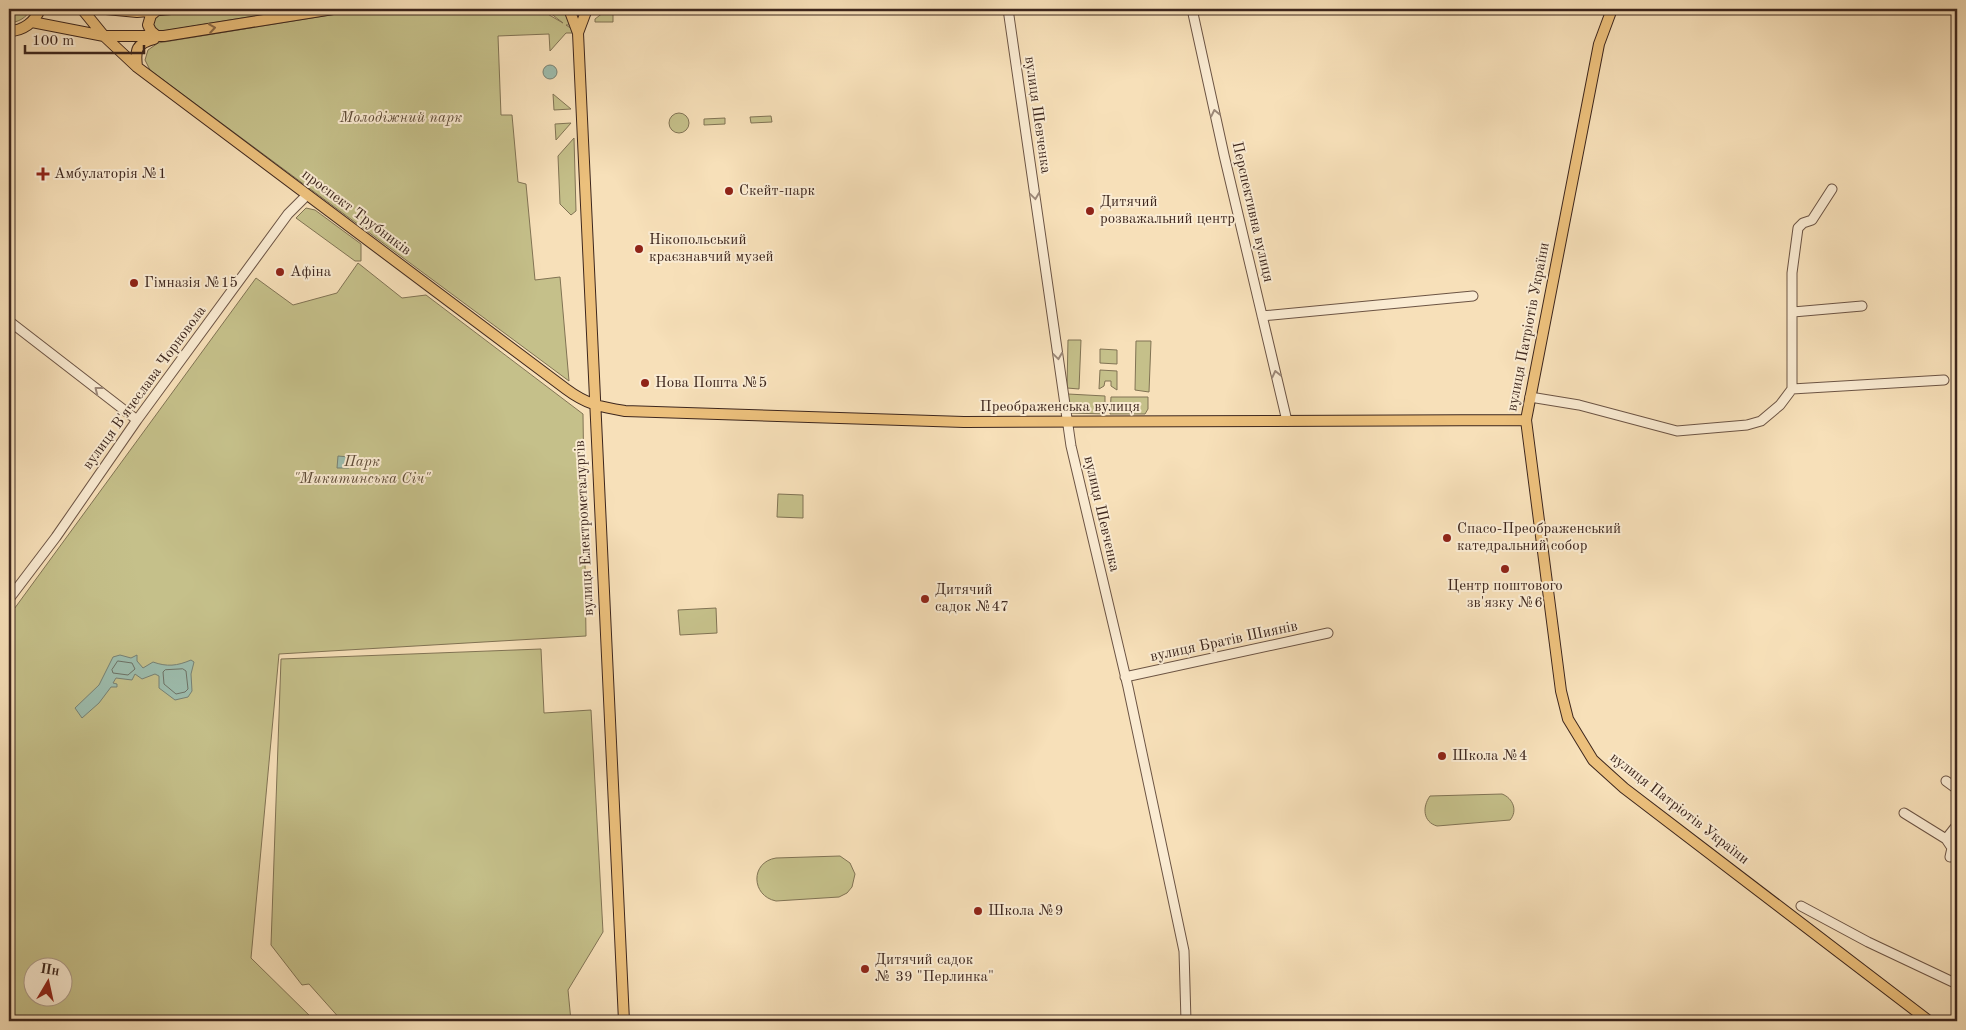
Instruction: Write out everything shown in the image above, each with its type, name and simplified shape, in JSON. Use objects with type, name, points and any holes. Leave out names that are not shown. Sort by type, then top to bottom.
[{"type":"main road","points":[[9,31],[22,29],[32,22],[40,9]]},
{"type":"main road","name":"проспект Трубників","points":[[82,9],[104,36],[137,67],[566,390],[577,398],[595,406]]},
{"type":"main road","points":[[106,9],[137,12],[171,9]]},
{"type":"main road","points":[[32,22],[104,36],[160,36],[333,9]]},
{"type":"main road","name":"вулиця Електрометалургів","points":[[569,9],[578,32],[624,1021]]},
{"type":"main road","name":"вулиця Електрометалургів","points":[[578,32],[587,9]]},
{"type":"main road","name":"вулиця Патріотів України","points":[[1612,9],[1599,44],[1526,420],[1560,691],[1568,719],[1593,760],[1624,788],[1929,1021]]},
{"type":"main road","points":[[156,10],[151,15],[148,25],[151,31],[160,36]]},
{"type":"main road","points":[[137,67],[136,55],[143,42],[160,36]]},
{"type":"main road","name":"Преображенська вулиця","points":[[595,406],[635,411],[964,422],[1526,420]]},
{"type":"street","name":"вулиця Шевченка","points":[[1008,9],[1067,422],[1125,677],[1184,951],[1186,1021]]},
{"type":"street","name":"Перспективна вулиця","points":[[1192,9],[1287,421]]},
{"type":"street","points":[[9,38],[22,29]]},
{"type":"street","points":[[1530,397],[1579,405],[1678,431],[1747,425],[1761,421],[1780,405],[1792,389],[1792,272],[1798,228],[1803,223],[1812,220],[1832,190]]},
{"type":"street","name":"вулиця В'ячеслава Чорновола","points":[[9,599],[56,537],[137,420],[288,214],[307,195]]},
{"type":"street","points":[[1262,316],[1473,296]]},
{"type":"street","points":[[1793,312],[1862,306]]},
{"type":"street","points":[[9,321],[137,420]]},
{"type":"street","points":[[1792,389],[1944,380]]},
{"type":"street","name":"вулиця Братів Шиянів","points":[[1125,677],[1328,633]]},
{"type":"street","points":[[1946,781],[1957,789]]},
{"type":"street","points":[[1904,813],[1946,838],[1952,848],[1950,857]]},
{"type":"street","points":[[1946,838],[1957,825]]},
{"type":"street","points":[[1801,906],[1868,942],[1957,984]]},
{"type":"green space","points":[[9,9],[31,9],[22,19],[9,23]]},
{"type":"green space","points":[[198,9],[297,9],[157,32],[155,30],[152,21],[155,16]]},
{"type":"green space","name":"Молодіжний парк","points":[[367,9],[539,9],[563,23],[545,9],[561,9],[569,17],[570,25],[566,25],[578,33],[566,33],[550,51],[549,34],[498,36],[501,115],[512,115],[518,182],[526,184],[535,280],[560,277],[569,381],[150,70],[145,60],[148,50],[158,43]]},
{"type":"green space","points":[[608,9],[613,9],[613,22],[595,22],[595,19]]},
{"type":"green space","points":[[553,94],[571,109],[554,110]]},
{"type":"green space","points":[[679,113],[686,116],[689,123],[686,130],[679,133],[672,130],[669,123],[672,116]]},
{"type":"green space","points":[[771,116],[772,122],[751,123],[750,117]]},
{"type":"green space","points":[[725,118],[725,124],[704,125],[704,119]]},
{"type":"green space","points":[[571,123],[556,140],[555,124]]},
{"type":"green space","points":[[574,138],[576,211],[571,215],[560,204],[558,156]]},
{"type":"green space","points":[[306,208],[315,210],[361,244],[361,261],[355,261],[296,218]]},
{"type":"green space","name":"Парк \"Микитинська Січ\"","points":[[358,263],[402,298],[426,295],[583,414],[586,636],[279,654],[251,958],[315,1021],[17,1021],[9,1012],[9,616],[256,278],[293,305],[337,293]]},
{"type":"green space","points":[[1068,340],[1081,340],[1079,389],[1067,388]]},
{"type":"green space","points":[[1136,341],[1151,341],[1149,392],[1135,390]]},
{"type":"green space","points":[[1100,349],[1117,350],[1117,364],[1100,363]]},
{"type":"green space","points":[[1100,370],[1117,371],[1117,390],[1111,386],[1111,381],[1105,381],[1104,386],[1099,389]]},
{"type":"green space","points":[[1068,394],[1105,396],[1105,414],[1069,413]]},
{"type":"green space","points":[[1111,397],[1148,397],[1148,409],[1145,414],[1110,414]]},
{"type":"green space","points":[[778,494],[803,495],[803,518],[777,517]]},
{"type":"green space","points":[[716,608],[717,633],[680,635],[678,610]]},
{"type":"green space","points":[[541,649],[544,713],[591,710],[603,932],[568,990],[571,1021],[342,1021],[309,984],[302,985],[271,945],[281,659]]},
{"type":"green space","points":[[1502,794],[1509,798],[1513,805],[1514,813],[1510,820],[1437,826],[1429,821],[1425,814],[1427,800],[1430,796]]},
{"type":"green space","points":[[840,856],[850,863],[855,874],[852,887],[847,893],[839,897],[776,901],[762,893],[758,886],[758,872],[768,861],[776,858]]},
{"type":"water","points":[[550,65],[555,67],[557,72],[555,77],[550,79],[545,77],[543,72],[545,67]]},
{"type":"water","points":[[338,456],[349,457],[349,468],[337,468]]},
{"type":"water","points":[[120,655],[131,658],[137,655],[137,661],[143,668],[153,662],[172,665],[191,660],[194,662],[191,674],[192,691],[188,697],[175,700],[159,688],[159,676],[155,674],[142,679],[135,674],[132,680],[116,678],[113,683],[117,684],[117,687],[111,687],[99,703],[82,718],[75,708],[99,685],[113,657]]},
{"type":"place","name":"Амбулаторія №1","points":[[43,174]]},
{"type":"place","name":"Скейт-парк","points":[[729,191]]},
{"type":"place","name":"Дитячий розважальний центр","points":[[1090,211]]},
{"type":"place","name":"Нiкопольський краєзнавчий музей","points":[[639,249]]},
{"type":"place","name":"Афіна","points":[[280,272]]},
{"type":"place","name":"Гімназія №15","points":[[134,283]]},
{"type":"place","name":"Нова Пошта №5","points":[[645,383]]},
{"type":"place","name":"Спасо-Преображенський катедральний собор","points":[[1447,538]]},
{"type":"place","name":"Центр поштового зв'язку №6","points":[[1505,569]]},
{"type":"place","name":"Дитячий садок №47","points":[[925,599]]},
{"type":"place","name":"Школа №4","points":[[1442,756]]},
{"type":"place","name":"Школа №9","points":[[978,911]]},
{"type":"place","name":"Дитячий садок № 39 \"Перлинка\"","points":[[865,969]]}]
